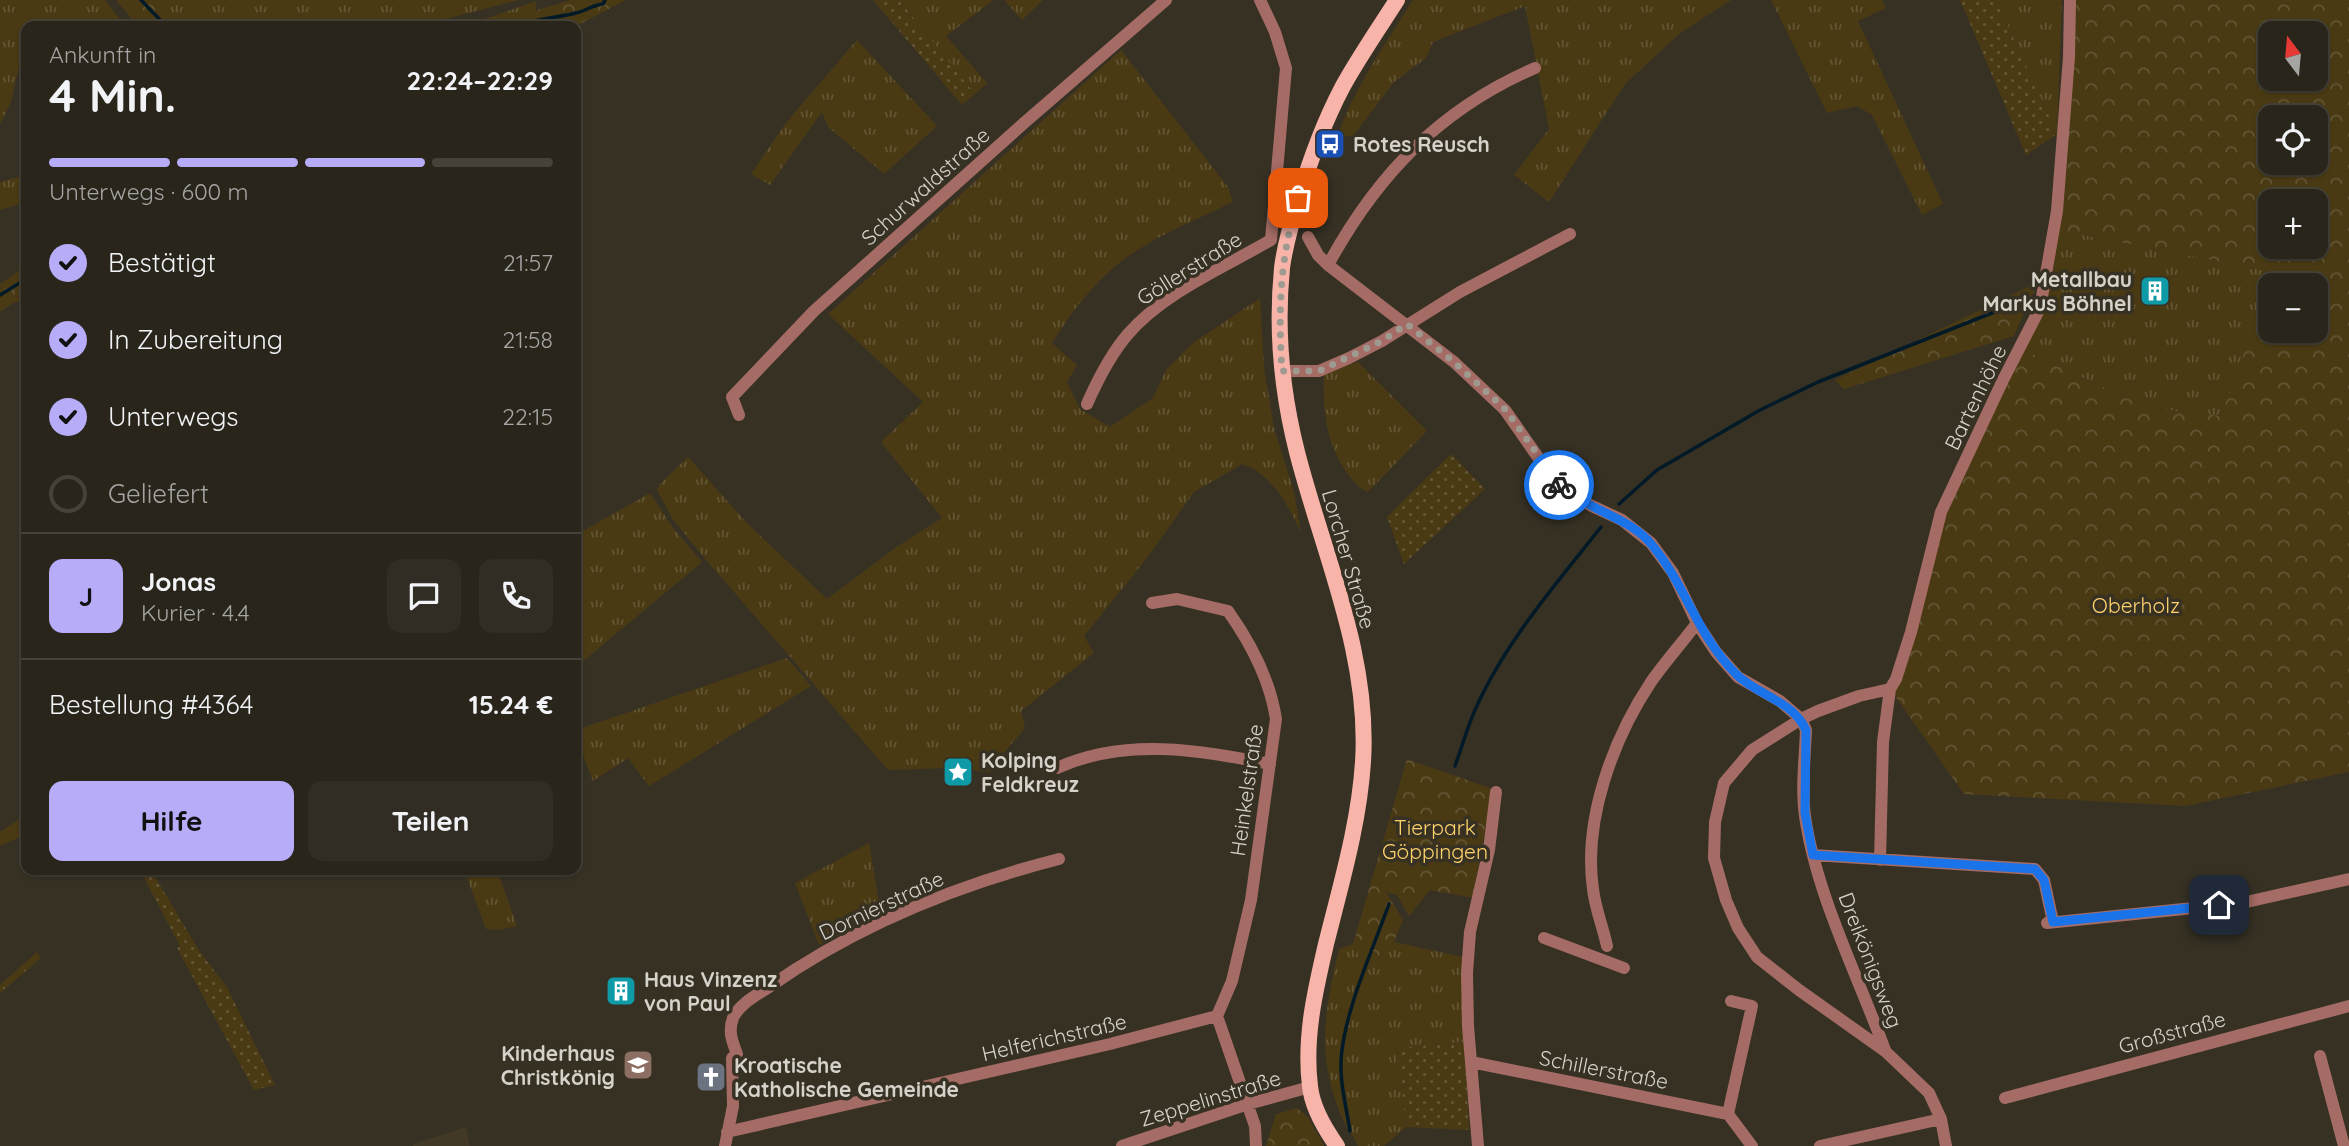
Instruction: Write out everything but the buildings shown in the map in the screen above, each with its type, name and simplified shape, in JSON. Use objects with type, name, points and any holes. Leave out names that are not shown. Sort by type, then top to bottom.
[{"type":"main road","name":"Lorcher Straße","points":[[1337,1146],[1316,1108],[1310,1087],[1309,1036],[1313,996],[1355,828],[1363,761],[1363,723],[1356,664],[1343,607],[1297,456],[1282,371],[1282,268],[1287,236],[1317,144],[1343,86],[1397,0]]},
{"type":"street","name":"Schurwaldstraße","points":[[739,415],[732,397],[805,319],[1166,0]]},
{"type":"street","name":"Göllerstraße","points":[[1087,404],[1114,352],[1144,318],[1175,295],[1271,240],[1286,68],[1275,32],[1260,0]]},
{"type":"street","name":"Bartenhöhe","points":[[1880,860],[1883,742],[1893,684],[1912,632],[1941,512],[2040,308],[2057,211],[2069,57],[2070,0]]},
{"type":"street","points":[[1328,265],[1375,190],[1412,148],[1483,93],[1535,68]]},
{"type":"street","points":[[1282,371],[1319,371],[1382,341],[1460,292],[1570,234]]},
{"type":"street","points":[[1308,237],[1318,255],[1328,265],[1454,362],[1506,410],[1556,483],[1590,505],[1622,520],[1651,543],[1673,573],[1697,623],[1716,652],[1738,677],[1780,701],[1801,719]]},
{"type":"street","name":"Heinkelstraße","points":[[1152,603],[1177,600],[1228,611],[1244,633],[1272,696],[1276,719],[1251,900],[1232,981],[1217,1016]]},
{"type":"street","points":[[1607,946],[1593,891],[1591,860],[1593,828],[1603,783],[1627,726],[1651,684],[1697,623]]},
{"type":"street","points":[[1893,684],[1801,719],[1752,750],[1724,783],[1715,822],[1714,858],[1726,900],[1738,928],[1757,957],[1798,990],[1885,1051],[1929,1093],[1941,1119],[1946,1146]]},
{"type":"street","name":"Dreikönigsweg","points":[[1801,719],[1806,730],[1805,813],[1813,855],[1832,914],[1885,1051]]},
{"type":"street","points":[[1057,768],[1092,755],[1147,748],[1204,751],[1270,764]]},
{"type":"street","points":[[1478,1146],[1468,1026],[1470,932],[1489,850],[1496,792]]},
{"type":"street","points":[[1813,855],[2035,869],[2044,880],[2050,923],[2242,903],[2349,879]]},
{"type":"street","name":"Dornierstraße","points":[[727,1132],[733,1106],[732,1058],[737,1054],[730,1034],[734,1016],[745,1004],[803,963],[868,928],[940,897],[1059,859]]},
{"type":"street","points":[[1545,938],[1624,968]]},
{"type":"street","points":[[1731,1001],[1752,1006],[1728,1114],[1752,1146]]},
{"type":"street","name":"Großstraße","points":[[2005,1098],[2349,1006]]},
{"type":"street","points":[[1217,1016],[1255,1126],[1256,1146]]},
{"type":"street","name":"Helferichstraße","points":[[727,1132],[1121,1041],[1217,1016]]},
{"type":"street","points":[[2320,1056],[2344,1146]]},
{"type":"street","name":"Schillerstraße","points":[[1471,1062],[1728,1114]]},
{"type":"street","name":"Zeppelinstraße","points":[[1122,1146],[1248,1104],[1310,1087]]},
{"type":"street","points":[[1821,1146],[1941,1119]]},
{"type":"street","points":[[725,1146],[727,1132]]},
{"type":"shaded area","points":[[466,1127],[470,1146],[413,1146],[413,1144]]},
{"type":"green space","points":[[0,0],[105,0],[121,21],[21,21],[21,57],[11,102],[0,124]]},
{"type":"green space","points":[[116,0],[153,0],[171,21],[134,21]]},
{"type":"green space","points":[[153,0],[519,0],[438,21],[171,21]]},
{"type":"green space","points":[[571,0],[626,0],[581,23],[581,21],[501,21]]},
{"type":"green space","points":[[873,0],[899,0],[975,94],[962,105]]},
{"type":"green space","points":[[899,0],[994,0],[946,36],[987,83],[975,94]]},
{"type":"green space","points":[[1004,0],[1043,0],[1022,20]]},
{"type":"green space","points":[[1413,0],[1731,0],[1679,34],[1625,84],[1549,202],[1514,175],[1549,129],[1525,6],[1433,42],[1426,58],[1394,82],[1353,136],[1337,137],[1362,83]]},
{"type":"green space","points":[[1771,0],[1882,0],[1886,8],[1858,21],[1943,204],[1922,215],[1872,115],[1857,106],[1827,113]]},
{"type":"green space","points":[[1960,0],[1996,0],[2057,134],[2026,155]]},
{"type":"green space","points":[[1996,0],[2062,0],[2057,134]]},
{"type":"green space","name":"Oberholz","points":[[2070,0],[2349,0],[2349,772],[2185,806],[1964,794],[1890,689],[1941,512],[2022,349],[2149,408],[2221,416],[2258,315],[2258,343],[2328,343],[2328,273],[2274,272],[2058,230]]},
{"type":"green space","points":[[536,1],[535,12],[502,21],[473,21]]},
{"type":"green space","points":[[857,40],[937,126],[884,174],[828,127],[822,112],[770,185],[751,174],[785,124]]},
{"type":"green space","points":[[1121,50],[1228,187],[1233,202],[1159,238],[1118,264],[1082,301],[1052,343],[1077,365],[1067,382],[1080,409],[1110,427],[1153,398],[1166,370],[1193,343],[1260,298],[1264,367],[1274,428],[1294,492],[1301,533],[1285,502],[1271,483],[1242,464],[1194,492],[1147,558],[1084,636],[1094,653],[1021,711],[1025,728],[988,772],[951,768],[888,770],[701,554],[672,518],[657,490],[688,457],[747,523],[827,599],[898,546],[942,518],[881,442],[923,402],[828,314]]},
{"type":"green space","points":[[21,176],[21,204],[0,210],[0,182]]},
{"type":"green space","points":[[2058,230],[2274,272],[2258,273],[2258,316],[2222,416],[2149,408],[2022,349]]},
{"type":"green space","points":[[21,269],[21,301],[0,312],[0,284]]},
{"type":"green space","points":[[2038,282],[2014,336],[1844,389],[1835,380]]},
{"type":"green space","points":[[1358,362],[1427,431],[1368,492],[1351,478],[1336,455],[1325,416],[1324,374]]},
{"type":"green space","points":[[1451,454],[1485,489],[1404,564],[1387,517]]},
{"type":"green space","points":[[650,493],[673,528],[702,562],[581,663],[581,532]]},
{"type":"green space","points":[[787,658],[811,686],[649,786],[628,758],[593,781],[581,749],[581,728]]},
{"type":"green space","name":"Tierpark Göppingen","points":[[1407,759],[1493,789],[1473,898],[1430,890],[1409,916],[1397,895],[1386,892],[1403,920],[1394,942],[1367,969],[1353,944]]},
{"type":"green space","points":[[21,818],[21,836],[0,846],[0,832]]},
{"type":"green space","points":[[869,843],[881,914],[819,945],[795,883]]},
{"type":"green space","points":[[143,875],[154,875],[200,952],[227,987],[275,1085],[254,1090],[177,948],[180,946]]},
{"type":"green space","points":[[466,875],[499,875],[517,926],[499,930],[486,929]]},
{"type":"green space","points":[[1394,942],[1463,957],[1465,1042],[1397,1048],[1406,1127],[1384,1146],[1358,1146],[1340,1113],[1328,1070],[1325,1031],[1330,992],[1339,949],[1353,944],[1367,969]]},
{"type":"green space","points":[[37,952],[41,958],[0,993],[0,985]]},
{"type":"green space","points":[[1465,1042],[1469,1130],[1406,1127],[1397,1048]]},
{"type":"green space","points":[[1297,1108],[1308,1117],[1324,1146],[1266,1146],[1276,1114]]},
{"type":"waterway","points":[[141,0],[161,21]]},
{"type":"waterway","points":[[533,21],[580,12],[603,4],[605,0]]},
{"type":"waterway","points":[[0,295],[21,282]]},
{"type":"waterway","points":[[1619,504],[1657,470],[1760,410],[1818,382],[2022,301]]},
{"type":"waterway","points":[[1455,766],[1475,710],[1501,661],[1532,614],[1601,527]]},
{"type":"waterway","points":[[1350,1131],[1342,1081],[1341,1060],[1345,1032],[1355,995],[1389,904]]},
{"type":"way so far","points":[[1298,198],[1287,236],[1282,268],[1282,371],[1319,371],[1382,341],[1407,324],[1454,362],[1506,410],[1559,485]]},
{"type":"place","name":"Rotes Reusch","points":[[1330,144]]},
{"type":"place","name":"Metallbau Markus Böhnel","points":[[2155,291]]},
{"type":"place","name":"Kolping Feldkreuz","points":[[958,772]]},
{"type":"place","name":"Haus Vinzenz von Paul","points":[[621,991]]},
{"type":"place","name":"Kinderhaus Christkönig","points":[[638,1065]]},
{"type":"place","name":"Kroatische Katholische Gemeinde","points":[[711,1077]]},
{"type":"route","points":[[1559,485],[1590,505],[1622,520],[1651,543],[1673,573],[1697,623],[1716,652],[1738,677],[1780,701],[1801,719],[1806,730],[1805,813],[1813,855],[2035,869],[2044,880],[2053,922],[2219,905]]}]
